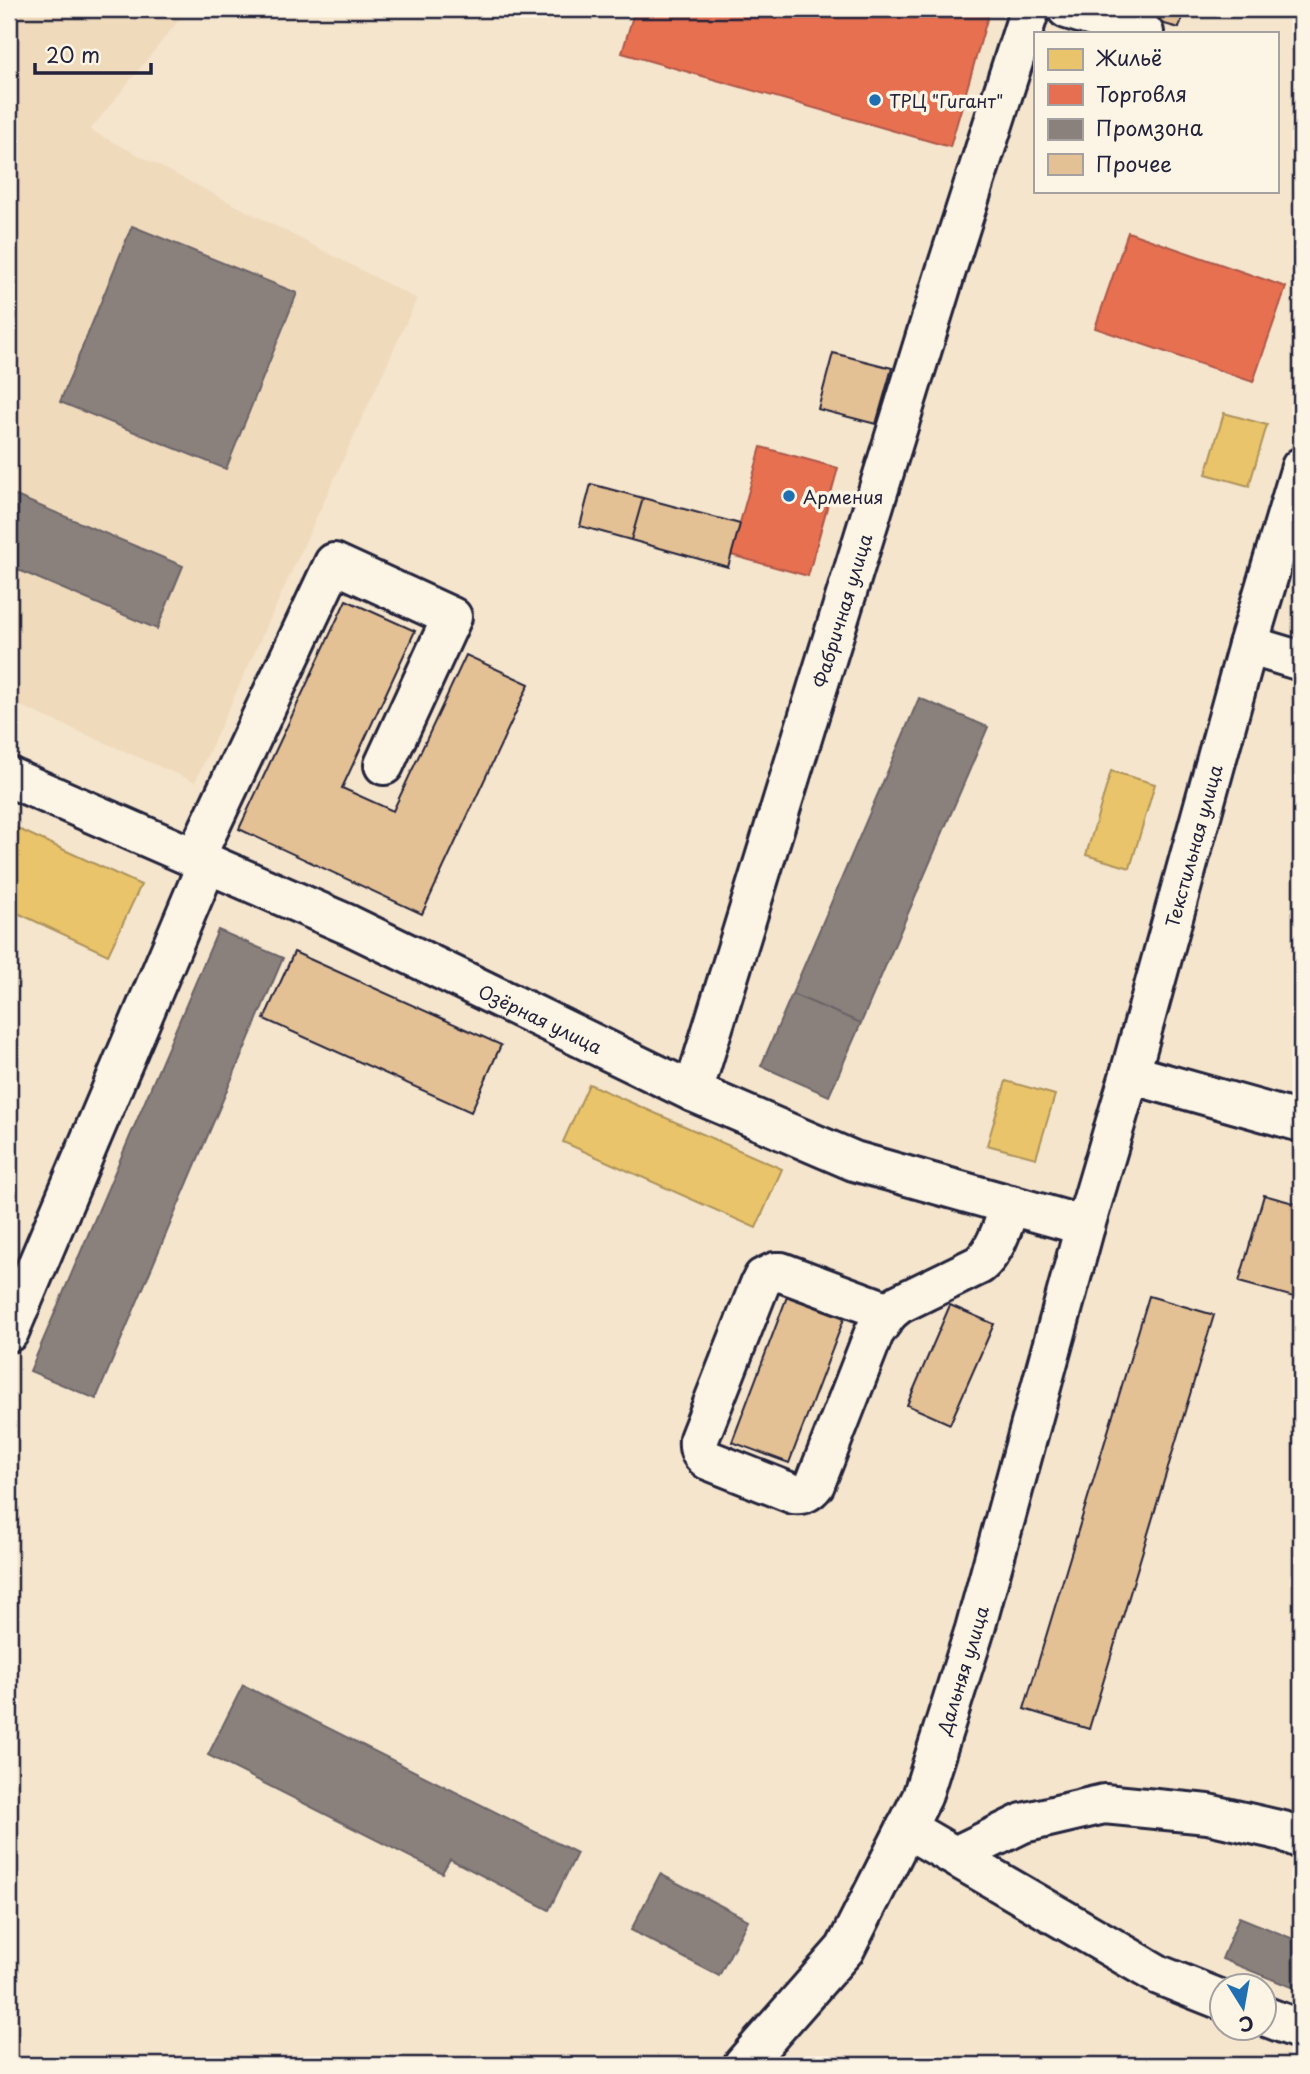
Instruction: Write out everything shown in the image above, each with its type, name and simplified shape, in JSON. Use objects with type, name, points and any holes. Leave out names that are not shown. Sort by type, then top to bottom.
[{"type":"street","name":"Фабричная улица","points":[[693,1093],[945,274],[1030,9]]},
{"type":"street","points":[[1067,9],[1141,32]]},
{"type":"street","name":"Текстильная улица","points":[[1085,1226],[1130,1074],[1248,645],[1301,467]]},
{"type":"street","points":[[9,1332],[201,861],[334,563],[452,617],[384,765]]},
{"type":"street","points":[[1248,645],[1301,661]]},
{"type":"street","name":"Озёрная улица","points":[[9,777],[349,925],[693,1093],[854,1161],[1085,1226]]},
{"type":"street","points":[[1130,1074],[1301,1122]]},
{"type":"street","points":[[889,1312],[781,1272],[763,1278],[699,1439],[703,1456],[794,1494],[812,1489],[874,1333],[889,1312],[986,1259],[992,1252],[1011,1205]]},
{"type":"street","name":"Дальняя улица","points":[[743,2065],[845,1949],[922,1797],[975,1629],[1085,1226]]},
{"type":"street","points":[[955,1856],[1023,1823],[1104,1804],[1208,1814],[1283,1831],[1301,1839]]},
{"type":"street","points":[[906,1828],[1159,1975],[1208,1994]]},
{"type":"street","points":[[1278,2021],[1301,2030]]},
{"type":"shaded area","points":[[9,9],[188,9],[90,130],[417,299],[195,782],[9,701]]},
{"type":"building: Жильё","points":[[1224,413],[1267,425],[1249,486],[1206,474]]},
{"type":"building: Жильё","points":[[1111,771],[1155,784],[1130,868],[1086,855]]},
{"type":"building: Жильё","points":[[14,827],[141,885],[108,955],[9,909],[9,840]]},
{"type":"building: Жильё","points":[[1006,1081],[1055,1095],[1036,1158],[987,1145]]},
{"type":"building: Жильё","points":[[589,1084],[782,1169],[756,1228],[563,1142]]},
{"type":"building: Торговля","name":"ТРЦ \"Гигант\"","points":[[635,9],[990,9],[950,147],[622,53]]},
{"type":"building: Торговля","points":[[1128,232],[1286,287],[1253,382],[1095,328]]},
{"type":"building: Торговля","name":"Армения","points":[[761,447],[838,468],[808,576],[731,555]]},
{"type":"building: Промзона","points":[[132,226],[297,293],[226,469],[60,402]]},
{"type":"building: Промзона","points":[[9,493],[183,566],[157,629],[9,566]]},
{"type":"building: Промзона","points":[[919,698],[988,727],[861,1023],[792,994]]},
{"type":"building: Промзона","points":[[218,930],[283,958],[96,1399],[30,1371]]},
{"type":"building: Промзона","points":[[792,994],[861,1023],[829,1096],[761,1066]]},
{"type":"building: Промзона","points":[[243,1685],[577,1853],[549,1910],[450,1859],[442,1873],[208,1755]]},
{"type":"building: Промзона","points":[[660,1874],[748,1920],[719,1976],[631,1930]]},
{"type":"building: Промзона","points":[[1239,1917],[1301,1942],[1301,1991],[1278,1982],[1278,1972],[1254,1972],[1222,1959]]},
{"type":"building: Прочее","points":[[1110,9],[1185,9],[1179,28]]},
{"type":"building: Прочее","points":[[833,353],[892,368],[876,424],[818,409]]},
{"type":"building: Прочее","points":[[591,484],[643,498],[631,540],[580,526]]},
{"type":"building: Прочее","points":[[643,498],[740,524],[728,567],[631,540]]},
{"type":"building: Прочее","points":[[346,600],[415,631],[342,788],[393,811],[466,655],[529,684],[422,914],[239,829]]},
{"type":"building: Прочее","points":[[294,952],[501,1045],[471,1112],[264,1019]]},
{"type":"building: Прочее","points":[[1264,1195],[1301,1205],[1301,1299],[1239,1282]]},
{"type":"building: Прочее","points":[[788,1294],[845,1316],[789,1463],[732,1442]]},
{"type":"building: Прочее","points":[[1149,1296],[1214,1315],[1089,1729],[1024,1709]]},
{"type":"building: Прочее","points":[[950,1305],[994,1324],[950,1424],[907,1405]]},
{"type":"place","name":"ТРЦ \"Гигант\"","points":[[875,100]]},
{"type":"place","name":"Армения","points":[[789,496]]}]
